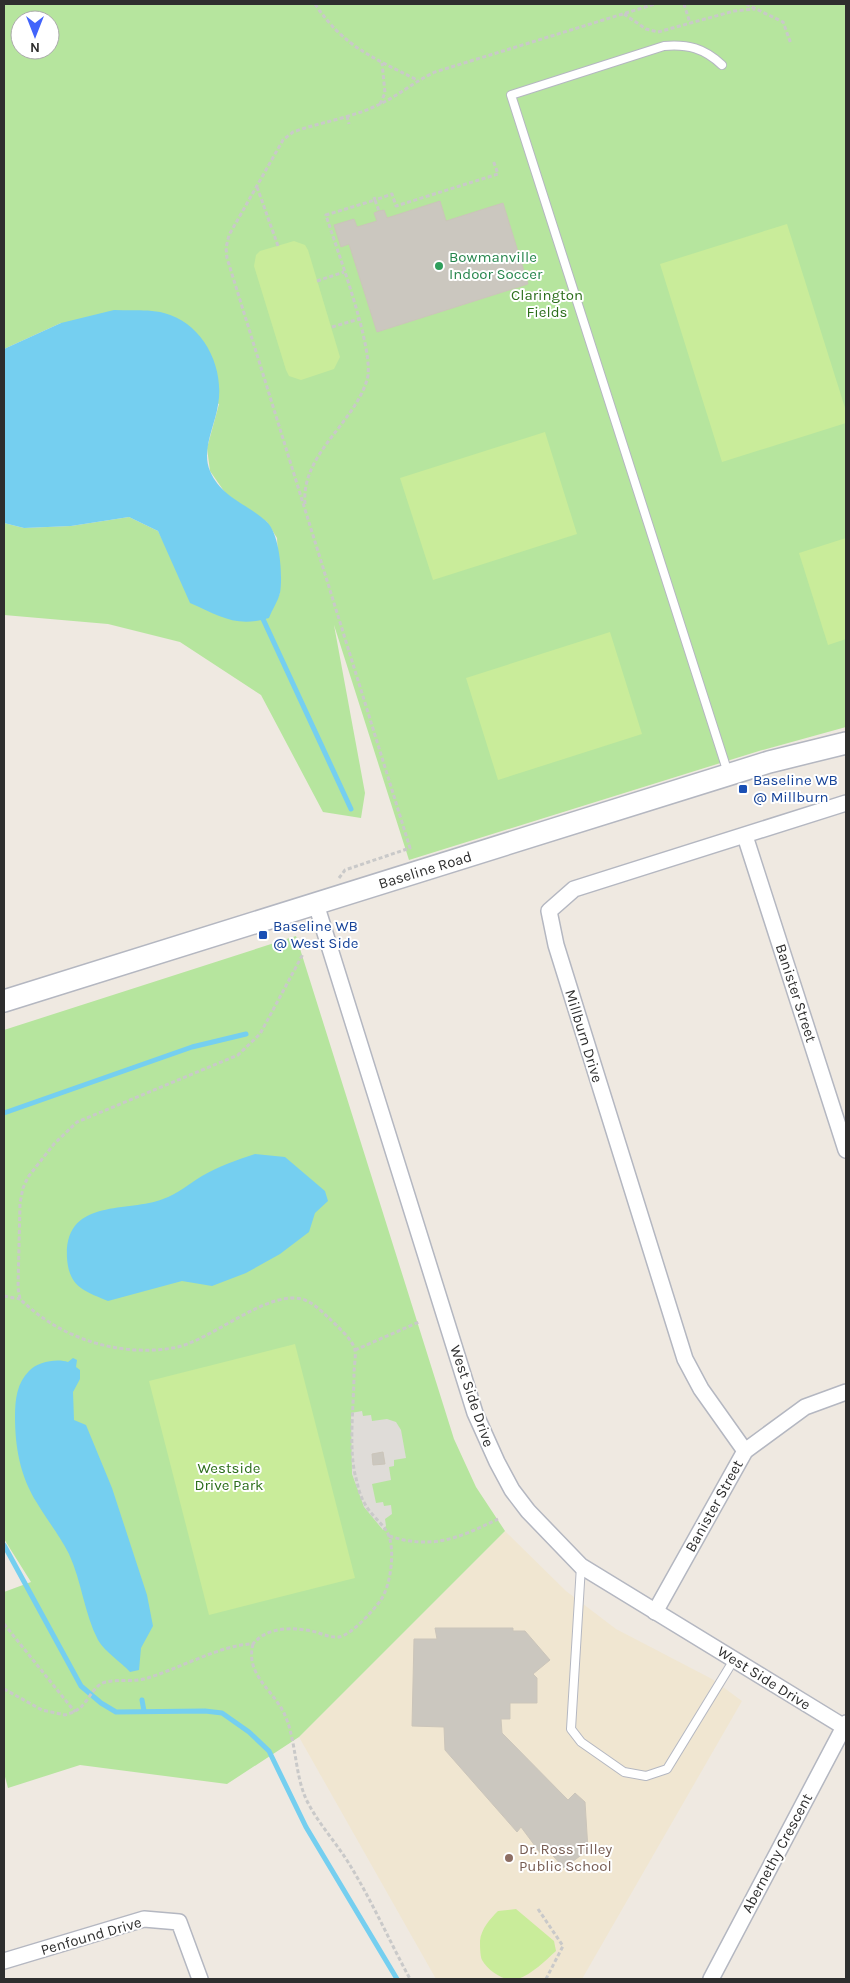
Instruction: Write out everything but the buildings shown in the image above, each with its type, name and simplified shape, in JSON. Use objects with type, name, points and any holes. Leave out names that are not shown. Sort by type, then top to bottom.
[{"type":"street","name":"Baseline Road","points":[[4,1001],[769,762],[846,743]]},
{"type":"street","name":"Millburn Drive","points":[[745,1451],[701,1389],[685,1358],[559,954],[549,911],[574,889],[846,803]]},
{"type":"street","name":"Banister Street","points":[[745,836],[846,1150]]},
{"type":"street","name":"West Side Drive","points":[[316,904],[475,1412],[486,1439],[512,1490],[528,1512],[581,1566],[654,1612],[735,1658],[845,1726]]},
{"type":"street","name":"Banister Street","points":[[654,1612],[745,1451],[805,1407],[846,1392]]},
{"type":"street","name":"Abernethy Crescent","points":[[711,1979],[845,1726]]},
{"type":"street","name":"Penfound Drive","points":[[4,1961],[144,1919],[179,1922],[200,1979]]},
{"type":"lane","points":[[722,65],[699,48],[683,44],[664,46],[511,95],[728,775]]},
{"type":"lane","points":[[581,1566],[571,1728],[581,1742],[624,1772],[646,1776],[666,1769],[735,1658]]},
{"type":"path","points":[[315,4],[343,38],[362,53],[417,80]]},
{"type":"path","points":[[340,883],[340,874],[345,870],[410,848],[227,258],[226,248],[229,235],[284,140],[293,132],[380,105],[417,80],[435,72],[655,4]]},
{"type":"path","points":[[684,4],[690,23]]},
{"type":"path","points":[[746,4],[783,22],[790,44]]},
{"type":"path","points":[[624,14],[652,32],[734,11],[755,9]]},
{"type":"path","points":[[380,105],[385,93],[382,63]]},
{"type":"path","points":[[347,116],[349,124]]},
{"type":"path","points":[[306,510],[304,486],[306,478],[367,380],[367,349],[326,215],[374,198],[392,194],[396,206],[498,174],[493,160]]},
{"type":"path","points":[[257,186],[278,246]]},
{"type":"path","points":[[374,198],[379,211]]},
{"type":"path","points":[[317,281],[344,272]]},
{"type":"path","points":[[332,327],[359,319]]},
{"type":"path","points":[[20,1298],[20,1203],[23,1188],[28,1177],[54,1144],[77,1122],[238,1055],[260,1034],[303,954]]},
{"type":"path","points":[[4,1296],[20,1298],[31,1309],[61,1330],[85,1340],[131,1350],[161,1350],[183,1346],[267,1304],[287,1298],[298,1298],[317,1307],[340,1328],[355,1350],[354,1474],[365,1505],[389,1536],[392,1568],[388,1585],[382,1600],[371,1613],[347,1634],[331,1637],[301,1630],[273,1630],[261,1635],[253,1644],[250,1654],[255,1673],[274,1696],[284,1715],[307,1801],[348,1862],[410,1979]]},
{"type":"path","points":[[355,1350],[419,1322]]},
{"type":"path","points":[[389,1536],[438,1543],[460,1537],[498,1519]]},
{"type":"path","points":[[4,1624],[75,1712]]},
{"type":"path","points":[[4,1689],[54,1715],[66,1715],[75,1712],[105,1682],[130,1682],[144,1679],[182,1667],[234,1646],[253,1644]]},
{"type":"path","points":[[538,1909],[563,1946],[546,1979]]},
{"type":"shaded area","points":[[362,1411],[363,1416],[371,1415],[372,1421],[387,1419],[396,1422],[401,1430],[406,1458],[394,1460],[394,1466],[389,1467],[391,1480],[372,1484],[376,1503],[383,1502],[384,1506],[391,1505],[392,1514],[385,1519],[386,1526],[383,1530],[364,1507],[352,1474],[351,1413]]},
{"type":"shaded area","name":"Dr. Ross Tilley Public School","points":[[505,1531],[566,1591],[616,1629],[712,1679],[742,1701],[582,1979],[436,1979],[299,1737]]},
{"type":"green space","name":"Clarington Fields","points":[[4,4],[846,4],[846,727],[759,751],[409,860],[334,625],[365,793],[361,818],[323,812],[261,695],[180,642],[108,624],[4,615],[4,523],[24,528],[71,526],[129,517],[158,531],[174,562],[268,618],[280,593],[277,538],[267,522],[226,494],[210,471],[207,448],[219,404],[61,323],[4,349]]},
{"type":"green space","points":[[787,224],[846,411],[846,423],[722,462],[660,264]]},
{"type":"green space","points":[[294,241],[305,245],[308,250],[340,357],[334,369],[301,380],[289,376],[286,370],[254,266],[256,255],[260,251]]},
{"type":"green space","points":[[545,432],[577,534],[433,580],[400,478]]},
{"type":"green space","points":[[846,538],[846,639],[828,645],[799,553]]},
{"type":"green space","points":[[610,632],[642,734],[498,780],[466,678]]},
{"type":"green space","name":"Westside Drive Park","points":[[296,936],[454,1439],[476,1487],[505,1531],[299,1737],[227,1784],[80,1765],[8,1788],[4,1773],[4,1592],[31,1582],[4,1539],[4,1030]]},
{"type":"green space","points":[[295,1344],[355,1578],[209,1615],[149,1381]]},
{"type":"green space","points":[[516,1909],[554,1941],[556,1951],[533,1971],[513,1980],[503,1978],[485,1964],[481,1956],[480,1941],[484,1928],[498,1911]]},
{"type":"water","points":[[114,310],[158,312],[178,318],[200,336],[208,348],[218,376],[219,391],[218,405],[208,446],[208,463],[210,471],[221,487],[266,521],[275,535],[281,566],[281,586],[279,596],[269,618],[247,622],[237,621],[219,616],[190,603],[158,531],[129,517],[71,526],[24,528],[4,523],[4,349],[61,323]]},
{"type":"water","points":[[255,1154],[285,1157],[325,1191],[328,1201],[315,1213],[309,1232],[280,1254],[246,1273],[212,1286],[182,1281],[108,1301],[85,1291],[75,1282],[68,1268],[69,1239],[76,1225],[87,1216],[101,1211],[163,1199],[215,1169]]},
{"type":"water","points":[[73,1358],[77,1360],[76,1367],[80,1370],[80,1379],[73,1392],[74,1420],[86,1425],[112,1488],[147,1595],[153,1626],[141,1648],[139,1670],[130,1672],[98,1640],[89,1619],[69,1554],[31,1493],[17,1450],[15,1428],[16,1397],[25,1376],[29,1371],[42,1363],[53,1361],[68,1362]]},
{"type":"waterway","points":[[263,619],[351,809]]},
{"type":"waterway","points":[[4,1113],[192,1047],[246,1034]]},
{"type":"waterway","points":[[4,1545],[81,1686],[101,1703],[116,1712],[205,1711],[222,1713],[249,1732],[269,1751],[306,1827],[397,1979]]},
{"type":"waterway","points":[[142,1700],[144,1711]]},
{"type":"place","name":"Bowmanville Indoor Soccer","points":[[439,266]]},
{"type":"place","name":"Baseline WB @ Millburn","points":[[743,789]]},
{"type":"place","name":"Baseline WB @ West Side","points":[[263,935]]},
{"type":"place","name":"Dr. Ross Tilley Public School","points":[[509,1858]]}]
